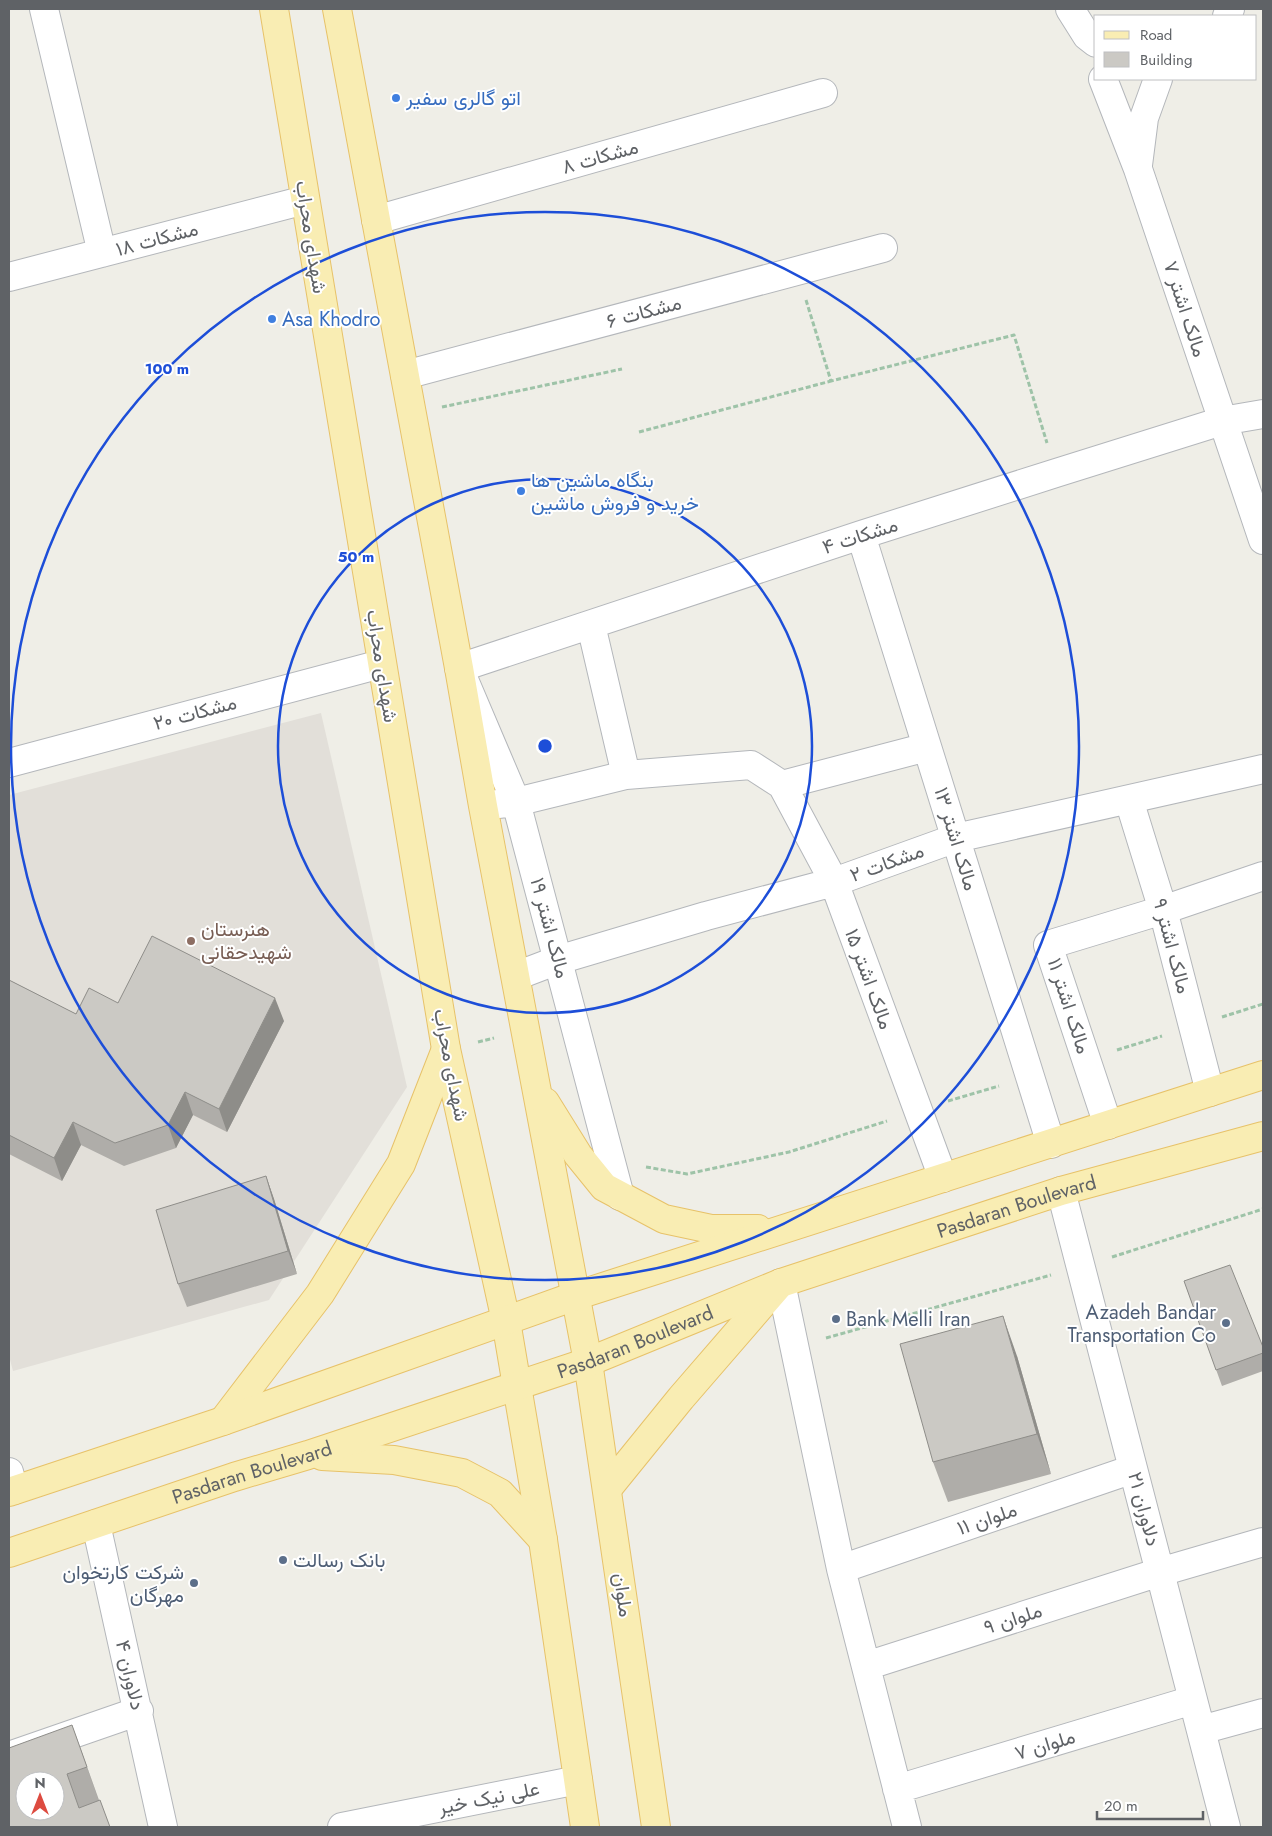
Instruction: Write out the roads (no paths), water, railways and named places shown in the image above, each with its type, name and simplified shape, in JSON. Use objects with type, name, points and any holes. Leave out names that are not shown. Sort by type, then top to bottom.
[{"type":"main road","name":"شهدای محراب","points":[[274,9],[446,1049],[506,1321],[516,1384]]},
{"type":"main road","points":[[336,9],[575,1296]]},
{"type":"main road","points":[[223,1421],[320,1294],[400,1164],[446,1049]]},
{"type":"main road","points":[[10,1485],[223,1421],[575,1296],[1263,1075]]},
{"type":"main road","points":[[537,1087],[578,1155],[604,1187],[664,1219],[711,1229],[785,1229]]},
{"type":"main road","name":"Pasdaran Boulevard","points":[[9,1553],[234,1477],[308,1455],[516,1384],[588,1362],[781,1283],[1061,1191],[1263,1136]]},
{"type":"main road","points":[[608,1488],[680,1398],[781,1283]]},
{"type":"main road","name":"ملوان","points":[[575,1296],[588,1362],[608,1488],[656,1827]]},
{"type":"main road","points":[[516,1384],[543,1540],[585,1827]]},
{"type":"main road","points":[[308,1455],[394,1460],[462,1473],[500,1493],[543,1540]]},
{"type":"street","points":[[44,9],[102,253]]},
{"type":"street","points":[[1070,9],[1093,46]]},
{"type":"street","name":"مالک اشتر ۷","points":[[1103,80],[1138,169],[1263,540]]},
{"type":"street","points":[[1138,169],[1144,118],[1158,80]]},
{"type":"street","name":"مشکات ۸","points":[[376,220],[823,93]]},
{"type":"street","name":"مشکات ۱۸","points":[[9,277],[305,200]]},
{"type":"street","name":"مشکات ۶","points":[[405,375],[883,248]]},
{"type":"street","name":"مشکات ۴","points":[[459,668],[860,535],[1056,473],[1222,421],[1263,414]]},
{"type":"street","name":"مالک اشتر ۱۳","points":[[860,535],[1050,1144]]},
{"type":"street","points":[[591,625],[626,775]]},
{"type":"street","name":"مشکات ۲۰","points":[[9,763],[381,664]]},
{"type":"street","name":"مالک اشتر ۱۹","points":[[459,668],[516,802],[620,1196]]},
{"type":"street","points":[[483,806],[516,802],[626,775],[752,765],[782,785],[927,747]]},
{"type":"street","name":"مشکات ۲","points":[[516,976],[558,960],[706,916],[834,882],[956,838],[1263,769]]},
{"type":"street","name":"مالک اشتر ۱۵","points":[[782,785],[834,882],[943,1178]]},
{"type":"street","name":"مالک اشتر ۹","points":[[1129,800],[1163,910],[1210,1092]]},
{"type":"street","points":[[1163,910],[1263,876]]},
{"type":"street","name":"مالک اشتر ۱۱","points":[[1108,1125],[1048,945],[1163,910]]},
{"type":"street","name":"دلاوران ۲۱","points":[[1061,1191],[1201,1730],[1220,1826]]},
{"type":"street","points":[[781,1283],[842,1569],[906,1827]]},
{"type":"street","name":"ملوان ۱۱","points":[[842,1569],[1133,1468]]},
{"type":"street","name":"دلاوران ۴","points":[[96,1524],[163,1827]]},
{"type":"street","name":"ملوان ۹","points":[[866,1666],[1160,1572],[1263,1542]]},
{"type":"street","name":"ملوان ۷","points":[[897,1789],[1193,1700]]},
{"type":"street","points":[[9,1756],[138,1711]]},
{"type":"street","points":[[1201,1730],[1263,1713]]},
{"type":"street","name":"علی نیک خیر","points":[[342,1827],[578,1780]]},
{"type":"place","name":"اتو گالری سفیر","points":[[396,98]]},
{"type":"place","name":"Asa Khodro","points":[[272,319]]},
{"type":"place","name":"بنگاه ماشین ها خرید و فروش ماشین","points":[[521,491]]},
{"type":"place","name":"هنرستان شهیدحقانی","points":[[191,941]]},
{"type":"place","name":"Bank Melli Iran","points":[[836,1319]]},
{"type":"place","name":"Azadeh Bandar Transportation Co","points":[[1226,1323]]},
{"type":"place","name":"بانک رسالت","points":[[283,1560]]},
{"type":"place","name":"شرکت کارتخوان مهرگان","points":[[194,1583]]}]
